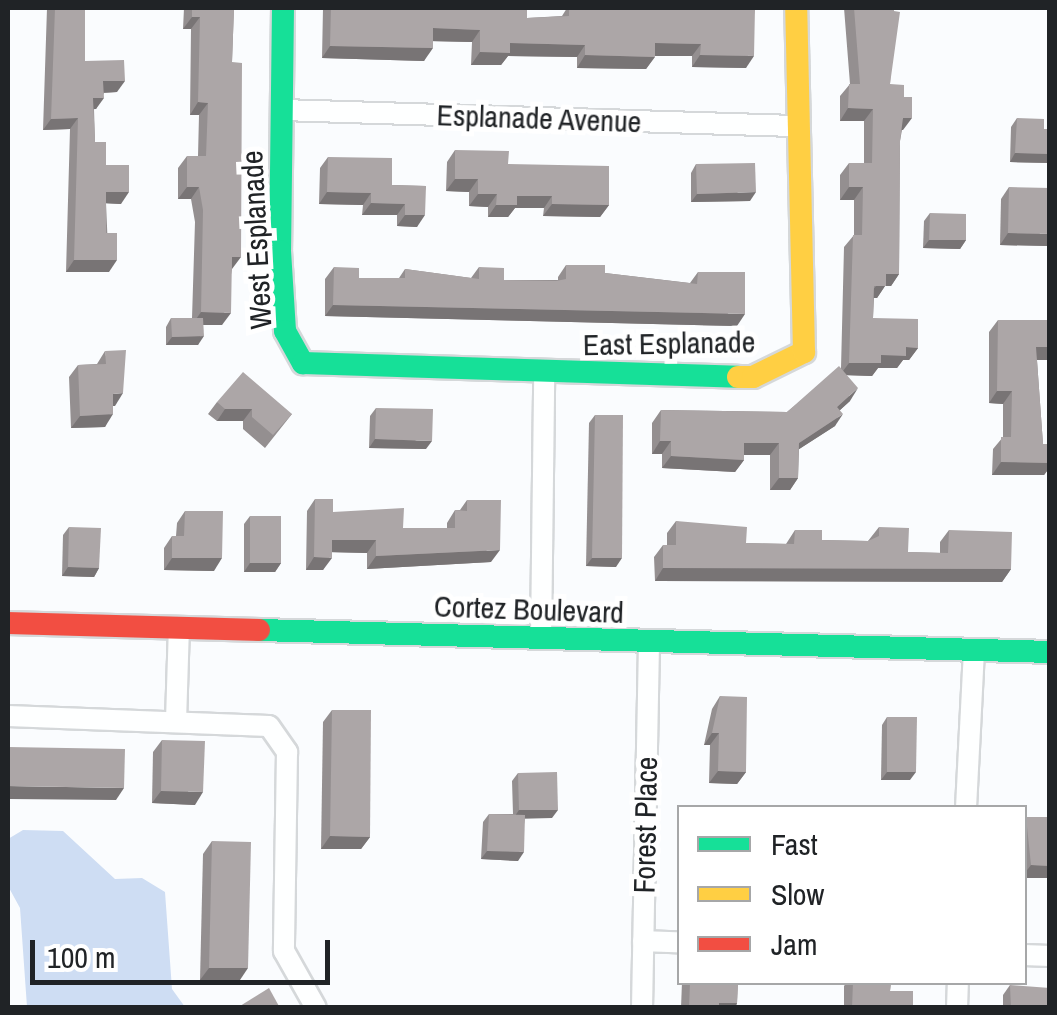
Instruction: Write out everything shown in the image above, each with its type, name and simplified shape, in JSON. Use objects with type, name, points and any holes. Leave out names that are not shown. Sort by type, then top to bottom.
[{"type":"street","points":[[282,8],[282,110]]},
{"type":"street","points":[[796,8],[796,126]]},
{"type":"street","name":"Esplanade Avenue","points":[[282,110],[796,126]]},
{"type":"street","name":"West Esplanade","points":[[282,110],[286,332],[303,363],[544,375]]},
{"type":"street","name":"East Esplanade","points":[[544,375],[754,377],[804,352],[796,126]]},
{"type":"street","points":[[541,639],[544,375]]},
{"type":"street","name":"Cortez Boulevard","points":[[8,624],[1050,652]]},
{"type":"street","points":[[176,721],[178,628]]},
{"type":"street","name":"Forest Place","points":[[642,1008],[648,643]]},
{"type":"street","points":[[966,805],[974,650]]},
{"type":"street","points":[[8,716],[252,723],[280,737],[287,752],[284,951],[316,1008]]},
{"type":"street","points":[[643,941],[677,942]]},
{"type":"water","points":[[23,830],[63,831],[115,879],[142,878],[165,892],[172,989],[185,1007],[27,1007],[20,908],[8,886],[8,839]]},
{"type":"building","points":[[55,8],[85,8],[85,61],[124,60],[125,81],[103,81],[104,98],[93,98],[95,142],[106,142],[106,165],[129,165],[129,192],[106,192],[106,233],[117,233],[117,260],[74,260],[78,118],[51,119]]},
{"type":"building","points":[[192,8],[234,8],[232,62],[242,63],[241,257],[232,257],[231,313],[201,312],[203,210],[199,187],[187,187],[187,156],[206,156],[208,103],[198,102],[200,17],[192,17]]},
{"type":"building","points":[[331,8],[527,8],[527,18],[569,16],[569,8],[755,8],[754,56],[700,55],[701,44],[655,43],[655,57],[585,55],[585,45],[510,43],[510,53],[480,52],[480,30],[433,28],[433,48],[330,46]]},
{"type":"building","points":[[854,8],[894,8],[900,12],[890,84],[904,85],[904,97],[912,97],[912,118],[903,118],[900,141],[899,274],[886,274],[886,286],[874,286],[873,318],[918,319],[918,348],[906,347],[906,356],[881,355],[881,363],[849,363],[853,235],[862,235],[863,187],[849,187],[849,163],[872,163],[873,109],[848,108],[849,84],[860,84]]},
{"type":"building","points":[[1017,118],[1044,119],[1044,129],[1050,129],[1050,154],[1015,153]]},
{"type":"building","points":[[455,150],[509,151],[508,164],[609,166],[609,205],[552,204],[552,196],[517,196],[517,205],[496,205],[497,194],[478,194],[478,179],[455,179]]},
{"type":"building","points":[[328,157],[392,158],[392,185],[426,186],[425,215],[405,215],[405,204],[371,203],[371,193],[327,192]]},
{"type":"building","points":[[755,163],[756,192],[697,194],[696,164]]},
{"type":"building","points":[[1009,187],[1050,188],[1050,234],[1008,233]]},
{"type":"building","points":[[930,213],[966,214],[966,240],[929,240]]},
{"type":"building","points":[[566,265],[605,265],[605,273],[697,284],[698,272],[745,272],[745,314],[333,305],[334,267],[359,268],[359,278],[405,278],[405,269],[479,279],[479,267],[504,268],[504,280],[556,281],[566,279]]},
{"type":"building","points":[[171,318],[203,318],[204,336],[172,337]]},
{"type":"building","points":[[998,320],[1050,320],[1050,347],[1036,347],[1043,444],[1050,444],[1050,463],[1001,462],[1001,437],[1011,437],[1012,391],[997,391]]},
{"type":"building","points":[[126,350],[123,393],[113,394],[113,414],[80,416],[78,365],[106,364],[105,351]]},
{"type":"building","points":[[839,366],[858,388],[837,407],[843,414],[799,443],[798,478],[779,478],[779,443],[744,443],[744,460],[671,456],[671,441],[660,441],[661,410],[787,412]]},
{"type":"building","points":[[243,372],[292,414],[273,435],[252,417],[252,409],[225,409],[217,402]]},
{"type":"building","points":[[376,408],[433,409],[432,441],[375,439]]},
{"type":"building","points":[[595,415],[623,415],[622,558],[592,558]]},
{"type":"building","points":[[315,499],[333,499],[333,512],[404,508],[403,528],[455,528],[455,510],[467,511],[467,500],[501,500],[500,550],[376,556],[376,540],[332,540],[332,558],[314,557]]},
{"type":"building","points":[[185,511],[223,511],[222,558],[172,558],[172,536],[184,536]]},
{"type":"building","points":[[250,516],[281,516],[281,563],[250,563]]},
{"type":"building","points":[[676,521],[747,527],[746,543],[794,544],[795,530],[822,530],[822,540],[868,541],[879,536],[879,527],[909,528],[908,552],[948,553],[949,530],[1012,532],[1011,569],[663,568],[663,545],[676,545]]},
{"type":"building","points":[[69,527],[101,528],[99,568],[68,567]]},
{"type":"building","points":[[720,696],[747,697],[746,772],[718,771],[719,733],[712,733]]},
{"type":"building","points":[[332,710],[371,710],[370,837],[330,836]]},
{"type":"building","points":[[887,717],[917,717],[916,772],[887,772]]},
{"type":"building","points":[[162,740],[205,741],[203,792],[161,791]]},
{"type":"building","points":[[8,747],[125,749],[124,788],[8,786]]},
{"type":"building","points":[[557,772],[558,810],[519,810],[518,773]]},
{"type":"building","points":[[489,814],[525,815],[524,852],[487,851]]},
{"type":"building","points":[[1027,817],[1050,817],[1050,866],[1031,865]]},
{"type":"building","points":[[212,841],[251,842],[248,968],[209,968]]},
{"type":"building","points":[[690,985],[738,985],[737,1003],[719,1003],[719,1008],[689,1008]]},
{"type":"building","points":[[853,985],[891,985],[890,991],[913,991],[913,1008],[852,1008]]},
{"type":"building","points":[[1010,985],[1050,988],[1050,1008],[1011,1008]]},
{"type":"building","points":[[269,988],[280,1008],[240,1008],[240,1006]]},
{"type":"traffic: fast","points":[[283,8],[280,251],[285,331],[303,363],[738,377]]},
{"type":"traffic: fast","points":[[259,630],[1050,652]]},
{"type":"traffic: slow","points":[[738,377],[753,377],[804,352],[796,8]]},
{"type":"traffic: jam","points":[[8,623],[259,630]]}]
